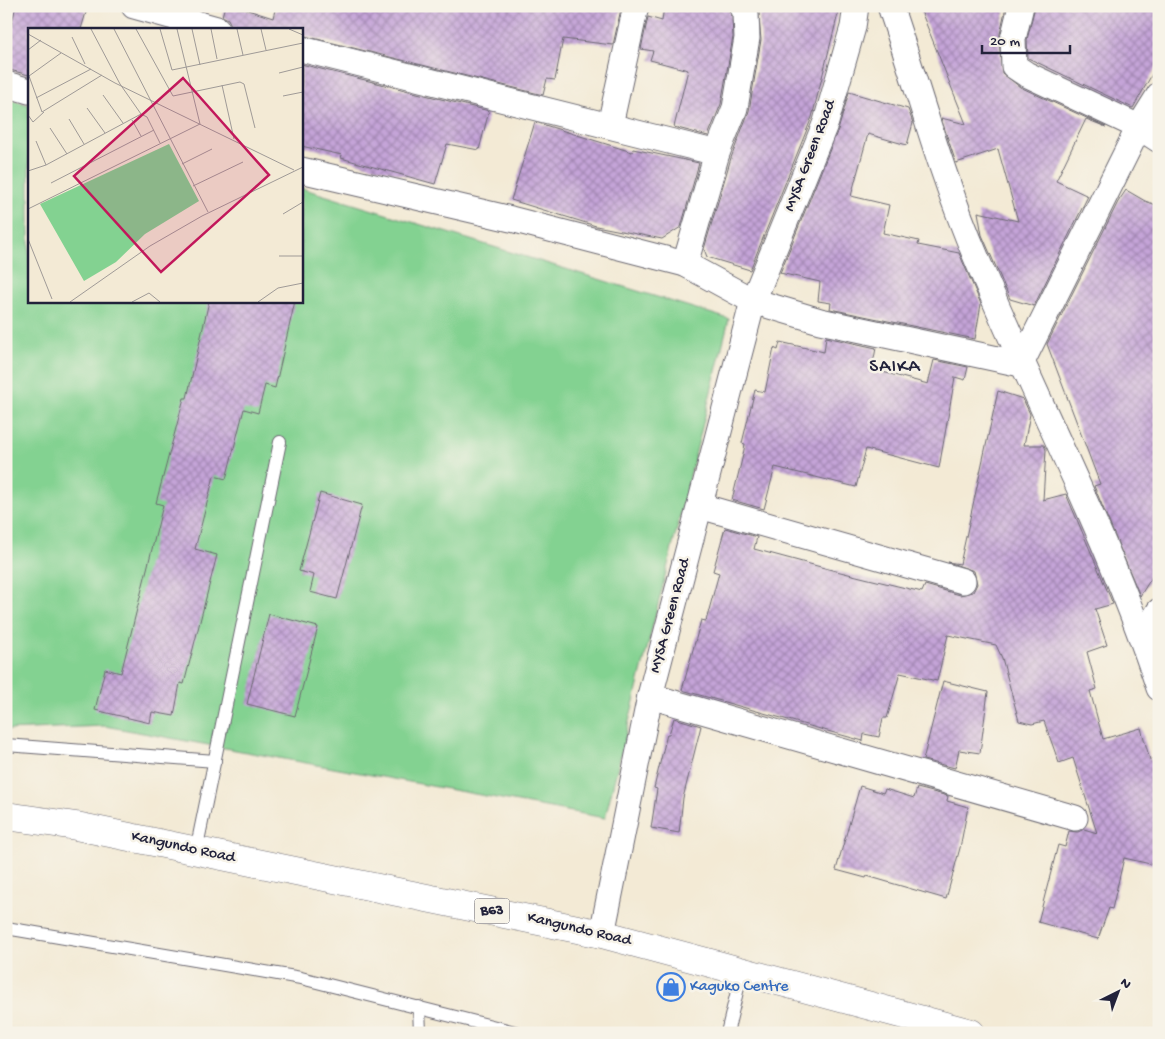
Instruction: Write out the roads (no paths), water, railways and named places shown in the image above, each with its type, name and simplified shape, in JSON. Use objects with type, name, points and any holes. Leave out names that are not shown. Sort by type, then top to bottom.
[{"type":"highway","name":"Kangundo Road","points":[[6,816],[76,826],[602,934],[971,1033]]},
{"type":"street","points":[[134,6],[213,28]]},
{"type":"street","points":[[610,125],[636,6]]},
{"type":"street","points":[[685,264],[717,153],[735,108],[747,38],[746,14],[742,6]]},
{"type":"street","name":"MYSA Green Road","points":[[602,934],[650,696],[753,302],[826,122],[853,27],[856,6]]},
{"type":"street","points":[[890,6],[949,190],[1021,364],[1077,482],[1142,637],[1159,688]]},
{"type":"street","points":[[1021,6],[1013,39],[1014,66],[1026,74],[1149,134]]},
{"type":"street","points":[[302,49],[717,153]]},
{"type":"street","points":[[6,84],[28,91]]},
{"type":"street","points":[[1021,364],[1149,134],[1159,95]]},
{"type":"street","points":[[302,170],[512,219],[685,264],[753,302],[820,321],[1021,364]]},
{"type":"street","points":[[700,506],[963,581]]},
{"type":"street","points":[[1142,637],[1159,611]]},
{"type":"street","points":[[650,696],[1074,818]]},
{"type":"lane","points":[[196,851],[280,442]]},
{"type":"lane","points":[[6,746],[215,761]]},
{"type":"lane","points":[[6,928],[301,978],[518,1033]]},
{"type":"lane","points":[[727,1033],[742,971]]},
{"type":"lane","points":[[419,1008],[420,1033]]},
{"type":"place","name":"Kaguko Centre","points":[[671,987]]},
{"type":"district","name":"SAIKA","points":[[895,367]]}]
